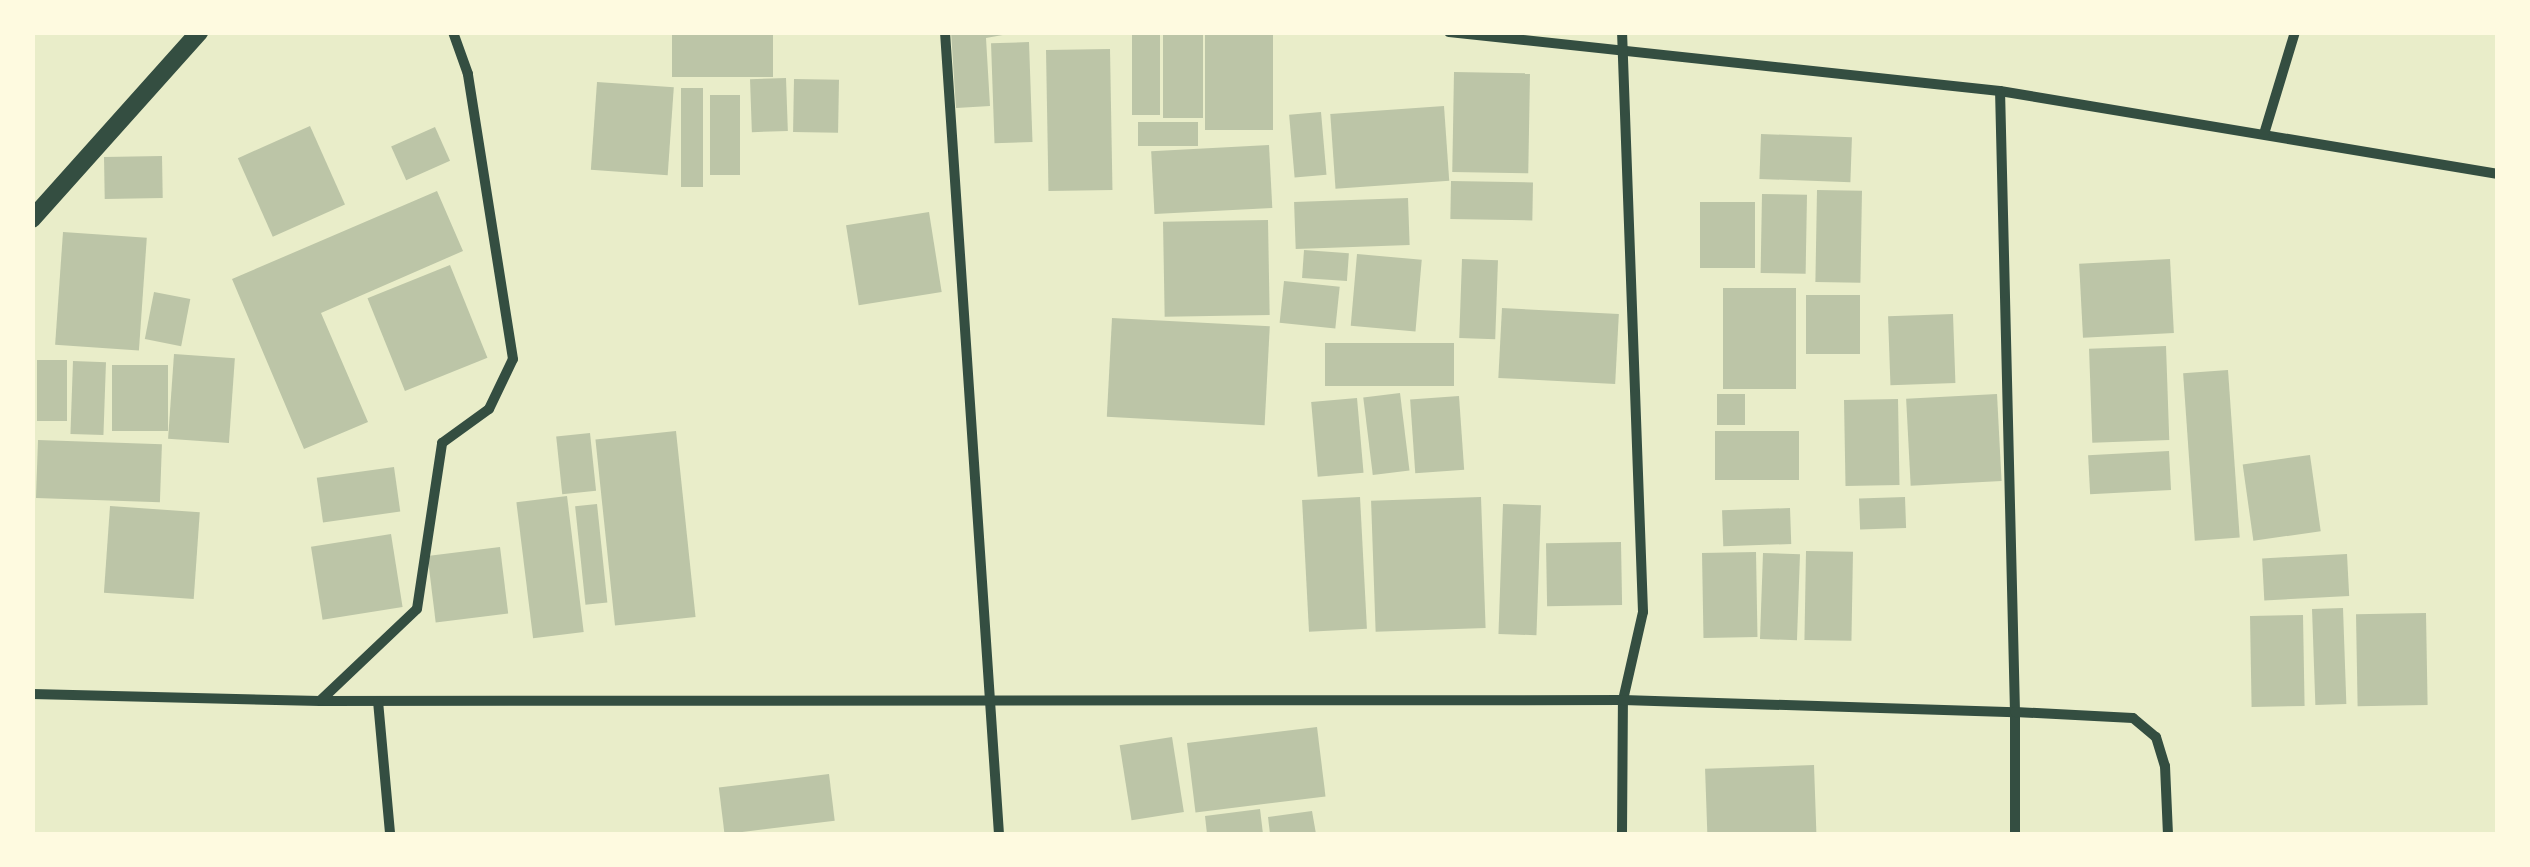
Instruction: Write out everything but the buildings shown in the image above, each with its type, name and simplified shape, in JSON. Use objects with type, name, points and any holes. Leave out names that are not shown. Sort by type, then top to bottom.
[{"type":"street","points":[[32,219],[199,32]]},
{"type":"street","points":[[320,701],[417,609],[442,444],[489,410],[513,360],[468,74],[453,32]]},
{"type":"street","points":[[945,32],[999,834]]},
{"type":"street","points":[[1448,32],[2000,92],[2498,174]]},
{"type":"street","points":[[1622,32],[1619,52],[1643,612],[1623,700],[1622,834]]},
{"type":"street","points":[[2264,134],[2295,32]]},
{"type":"street","points":[[2000,92],[2016,834]]},
{"type":"street","points":[[32,694],[320,701],[991,696],[1623,700],[2133,718],[2156,736],[2165,766],[2168,834]]},
{"type":"street","points":[[378,700],[390,834]]}]
